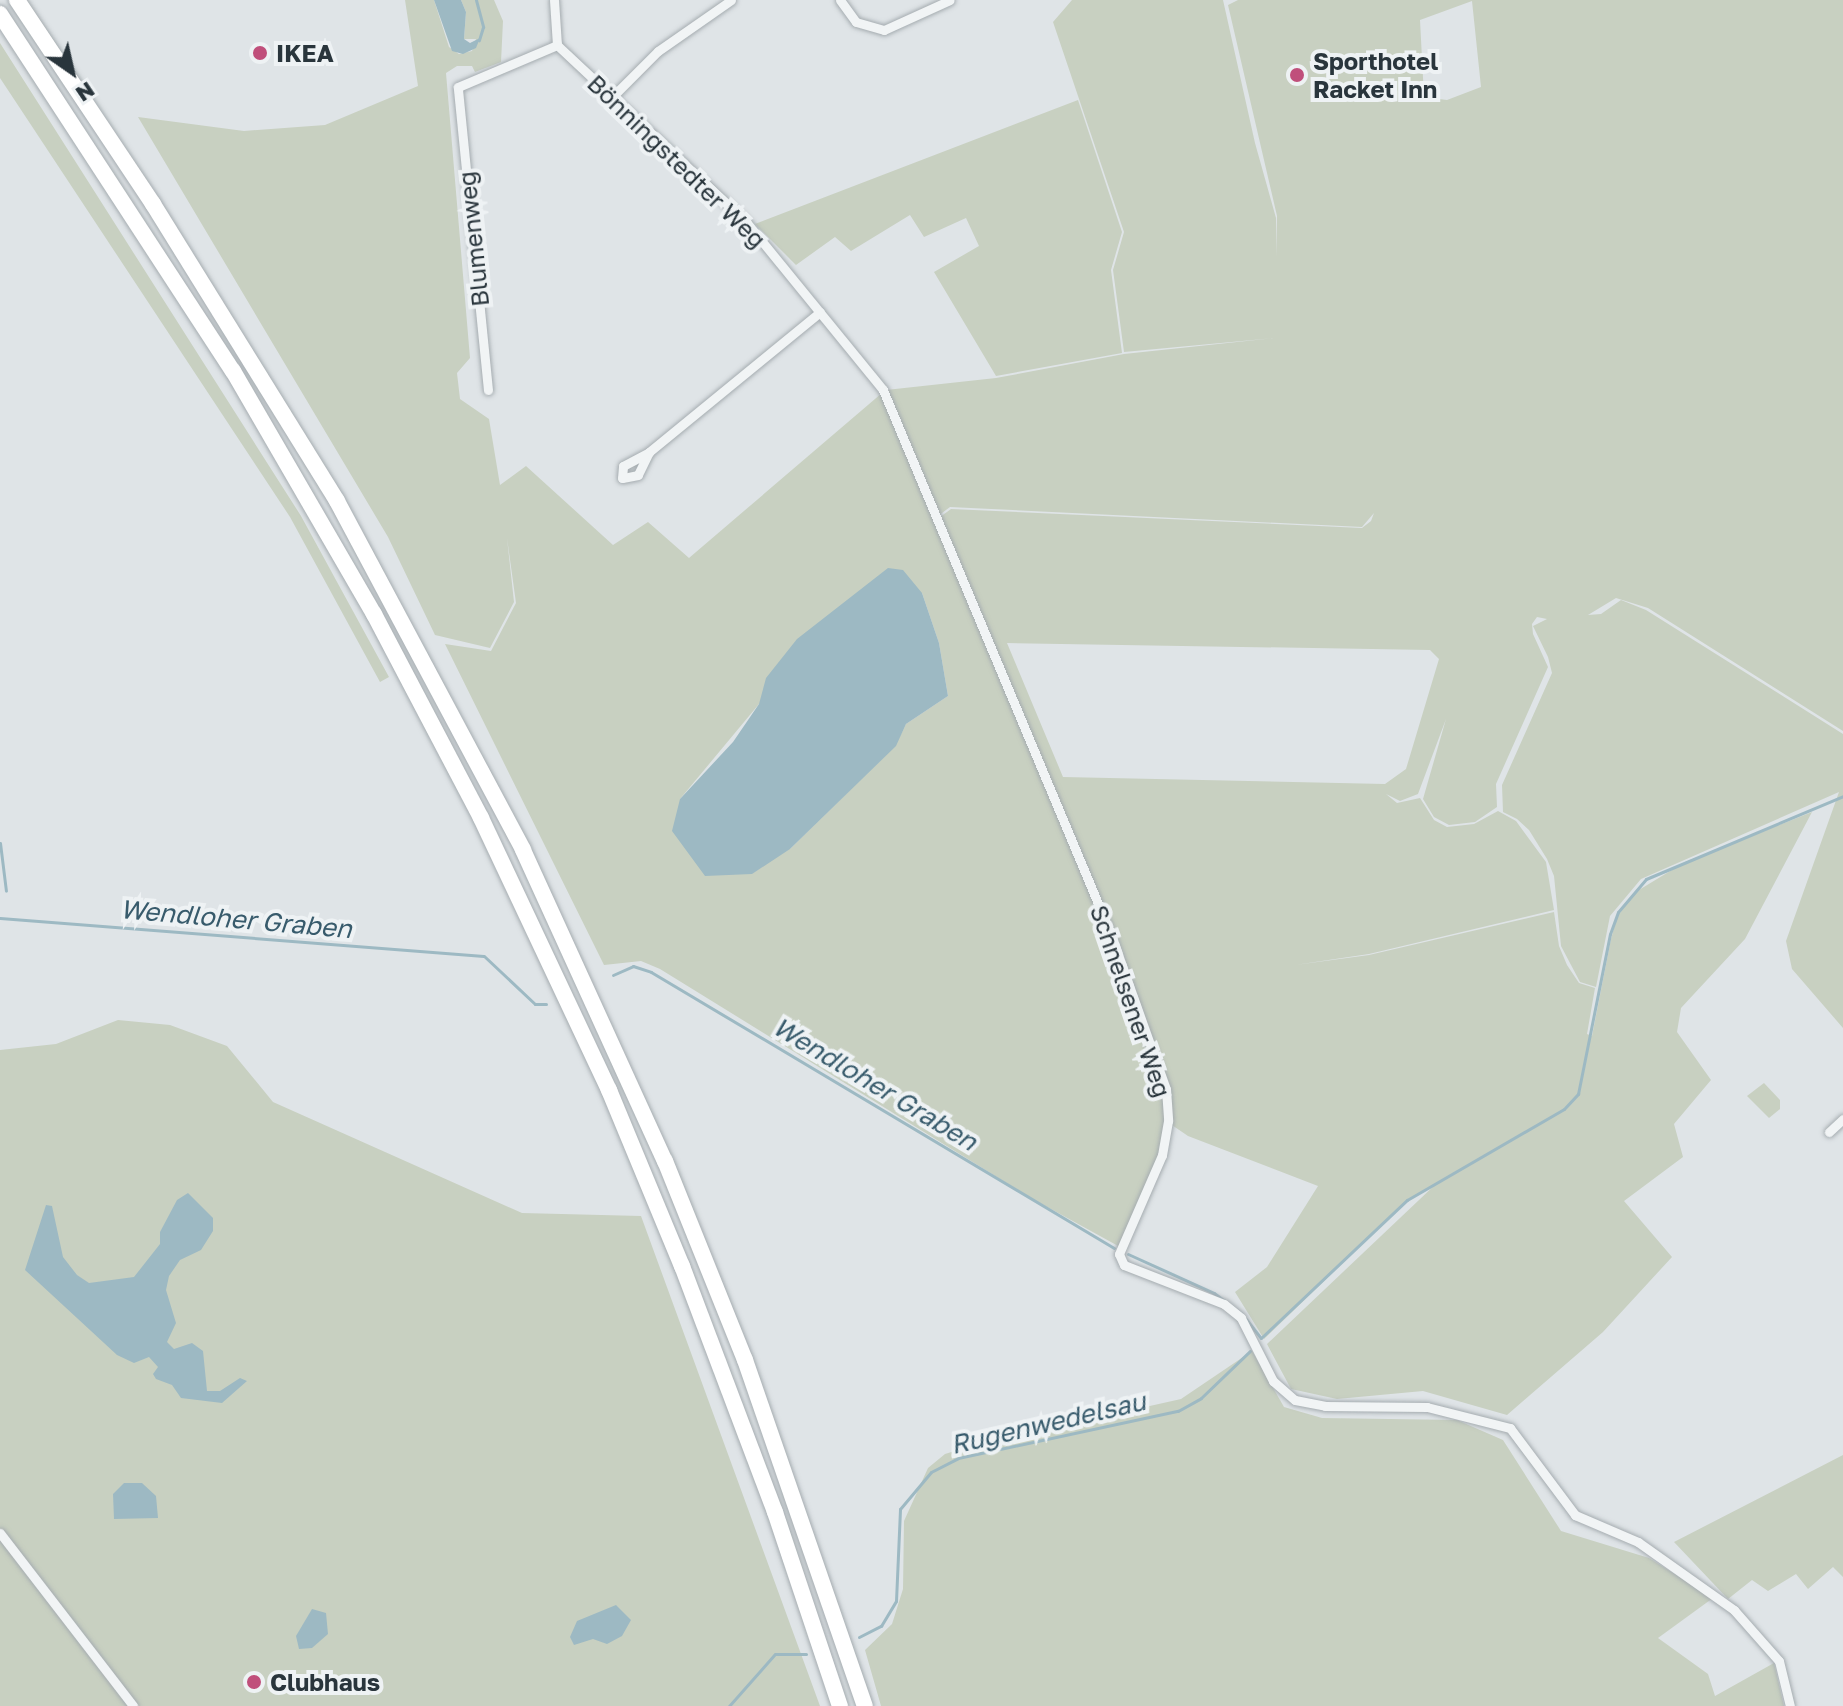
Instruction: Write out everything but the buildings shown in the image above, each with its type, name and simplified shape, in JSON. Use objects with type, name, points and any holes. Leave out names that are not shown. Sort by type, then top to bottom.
[{"type":"highway","points":[[17,0],[153,204],[337,501],[523,850],[629,1078],[722,1303],[788,1477],[865,1706]]},
{"type":"highway","points":[[0,14],[233,371],[374,614],[481,818],[609,1090],[677,1252],[770,1499],[840,1706]]},
{"type":"street","points":[[554,0],[557,45]]},
{"type":"street","points":[[614,95],[658,51],[731,0]]},
{"type":"street","points":[[840,0],[856,22],[884,30],[950,0]]},
{"type":"street","name":"Blumenweg","points":[[488,390],[458,87],[557,45]]},
{"type":"street","name":"Bönningstedter Weg","points":[[557,45],[614,95],[747,223],[883,390]]},
{"type":"street","points":[[649,452],[820,312]]},
{"type":"street","name":"Schnelsener Weg","points":[[883,390],[1110,932],[1166,1089],[1168,1121],[1162,1155],[1119,1254],[1124,1265],[1224,1304],[1241,1318],[1273,1381],[1295,1400],[1325,1406],[1427,1407],[1510,1428],[1575,1515],[1638,1542],[1734,1610],[1774,1651],[1790,1706]]},
{"type":"street","points":[[1829,1132],[1843,1119]]},
{"type":"street","points":[[0,1533],[133,1706]]},
{"type":"green space","points":[[405,0],[434,0],[449,47],[459,54],[472,51],[476,39],[464,39],[466,12],[461,0],[494,0],[503,21],[501,62],[475,72],[472,66],[457,66],[446,73],[470,358],[457,373],[460,399],[489,419],[500,485],[526,466],[613,545],[648,522],[689,558],[882,393],[936,520],[951,509],[1362,528],[1371,521],[1374,513],[1362,527],[950,507],[938,516],[886,390],[996,378],[1124,354],[1274,338],[1124,352],[1113,270],[1124,232],[1053,22],[1072,0],[1223,0],[1255,143],[1276,218],[1276,257],[1277,216],[1228,5],[1238,0],[1843,0],[1843,731],[1648,608],[1616,598],[1588,615],[1601,614],[1621,600],[1646,610],[1843,734],[1843,1028],[1792,969],[1786,941],[1839,792],[1641,879],[1610,916],[1596,987],[1580,982],[1561,946],[1554,876],[1547,859],[1529,830],[1517,819],[1503,812],[1502,785],[1552,673],[1533,626],[1547,619],[1537,617],[1532,624],[1533,634],[1548,667],[1496,784],[1497,807],[1475,822],[1449,825],[1434,817],[1423,799],[1446,719],[1418,794],[1400,801],[1386,794],[1397,803],[1420,798],[1434,820],[1447,827],[1474,824],[1498,811],[1516,821],[1546,862],[1554,910],[1369,954],[1295,965],[1369,955],[1554,912],[1559,946],[1567,965],[1579,983],[1595,988],[1587,1034],[1592,1036],[1617,917],[1634,893],[1685,862],[1812,812],[1745,939],[1681,1008],[1677,1032],[1711,1080],[1674,1124],[1683,1157],[1624,1201],[1672,1257],[1603,1332],[1507,1415],[1423,1391],[1337,1399],[1291,1389],[1267,1344],[1438,1182],[1406,1202],[1264,1339],[1235,1292],[1267,1267],[1318,1186],[1188,1136],[1166,1121],[1159,1155],[1120,1247],[1031,1198],[660,969],[641,961],[604,965],[445,644],[491,651],[516,603],[507,538],[514,602],[490,648],[435,635],[388,537],[138,117],[244,131],[325,125],[418,86]],"holes":[[[1472,1],[1481,87],[1447,100],[1424,97],[1420,20]],[[922,593],[939,643],[948,696],[906,724],[895,746],[790,849],[680,799],[759,704]],[[1007,643],[1430,650],[1439,659],[1406,769],[1385,784],[1063,777]]]},
{"type":"green space","points":[[0,43],[301,516],[389,677],[380,682],[290,517],[0,78]]},
{"type":"green space","points":[[1078,100],[1122,232],[1111,270],[1122,353],[996,376],[934,272],[979,246],[966,218],[924,237],[910,215],[851,251],[835,237],[796,265],[755,224]]},
{"type":"green space","points":[[118,1020],[170,1025],[227,1046],[273,1102],[522,1213],[641,1216],[820,1706],[0,1706],[0,1050],[56,1044]]},
{"type":"green space","points":[[1764,1083],[1780,1100],[1780,1109],[1769,1118],[1747,1096]]},
{"type":"green space","points":[[1252,1351],[1284,1407],[1322,1418],[1457,1420],[1503,1440],[1561,1531],[1649,1558],[1713,1598],[1658,1638],[1708,1674],[1715,1696],[1774,1663],[1784,1706],[881,1706],[865,1650],[892,1624],[903,1589],[904,1521],[928,1468],[945,1454],[971,1446],[1181,1399]]},
{"type":"green space","points":[[1843,1455],[1843,1577],[1833,1567],[1808,1589],[1796,1574],[1768,1591],[1752,1580],[1728,1599],[1674,1542]]},
{"type":"water","points":[[434,0],[461,0],[466,12],[464,39],[470,43],[480,38],[476,48],[463,54],[452,51]]},
{"type":"water","points":[[888,568],[903,570],[922,593],[939,643],[948,696],[906,724],[896,746],[790,849],[752,874],[705,876],[672,831],[680,799],[733,742],[759,704],[766,678],[797,639]]},
{"type":"water","points":[[188,1193],[213,1218],[213,1231],[201,1250],[180,1260],[169,1276],[166,1290],[176,1323],[167,1342],[174,1349],[192,1343],[203,1351],[207,1391],[220,1391],[240,1378],[247,1381],[222,1403],[181,1398],[172,1385],[156,1379],[153,1374],[158,1367],[149,1357],[134,1363],[117,1355],[25,1270],[46,1205],[52,1206],[63,1257],[77,1275],[89,1283],[134,1277],[160,1244],[160,1232],[177,1200]]},
{"type":"water","points":[[124,1483],[142,1483],[156,1496],[158,1518],[114,1519],[113,1494]]},
{"type":"water","points":[[616,1605],[631,1620],[622,1636],[607,1644],[593,1639],[574,1645],[570,1637],[577,1621]]},
{"type":"water","points":[[312,1609],[326,1613],[328,1634],[312,1648],[299,1649],[296,1636]]},
{"type":"waterway","points":[[476,0],[483,27],[479,40]]},
{"type":"waterway","name":"Rugenwedelsau","points":[[1246,1319],[1261,1338],[1407,1200],[1564,1109],[1578,1094],[1610,934],[1618,912],[1646,879],[1843,796]]},
{"type":"waterway","points":[[0,843],[6,891]]},
{"type":"waterway","name":"Wendloher Graben","points":[[0,918],[484,956],[535,1004],[546,1004]]},
{"type":"waterway","name":"Wendloher Graben","points":[[613,975],[633,966],[651,972],[1114,1248]]},
{"type":"waterway","name":"Wendloher Graben","points":[[1128,1254],[1214,1293],[1241,1313]]},
{"type":"waterway","name":"Rugenwedelsau","points":[[859,1637],[881,1626],[896,1601],[900,1509],[931,1472],[958,1458],[1178,1411],[1201,1398],[1250,1351]]},
{"type":"waterway","name":"Rugenwedelsau","points":[[729,1706],[775,1654],[806,1654]]},
{"type":"place","name":"IKEA","points":[[260,53]]},
{"type":"place","name":"Sporthotel Racket Inn","points":[[1297,75]]},
{"type":"place","name":"Clubhaus","points":[[254,1682]]}]
